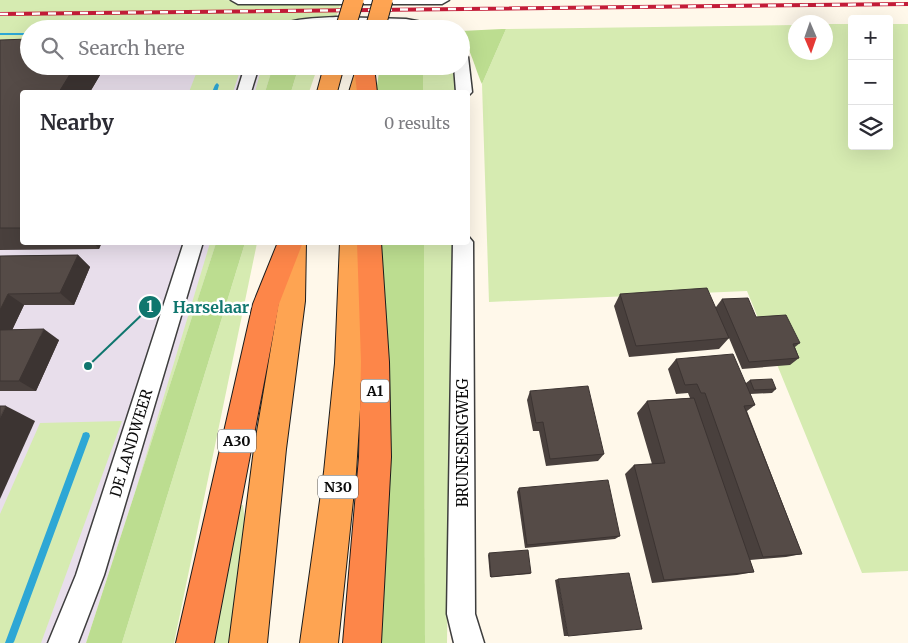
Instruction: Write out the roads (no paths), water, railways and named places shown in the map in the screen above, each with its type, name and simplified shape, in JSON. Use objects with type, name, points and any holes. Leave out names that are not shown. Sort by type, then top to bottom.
[{"type":"highway","points":[[347,20],[354,0]]},
{"type":"highway","points":[[377,20],[383,0]]},
{"type":"highway","points":[[327,90],[331,75]]},
{"type":"highway","name":"A30","points":[[195,643],[266,304],[291,245]]},
{"type":"highway","name":"A30","points":[[248,643],[270,449],[292,301],[292,245]]},
{"type":"highway","name":"N30","points":[[319,643],[340,472],[349,363],[352,245]]},
{"type":"highway","name":"A1","points":[[362,643],[375,457],[375,362],[370,245]]},
{"type":"street","points":[[238,0],[442,0]]},
{"type":"street","points":[[245,90],[249,75]]},
{"type":"street","points":[[463,75],[464,90]]},
{"type":"street","name":"DE LANDWEER","points":[[63,643],[90,575],[193,245]]},
{"type":"street","name":"BRUNESENGWEG","points":[[463,245],[461,586],[462,614],[469,643]]},
{"type":"waterway","points":[[0,34],[20,34]]},
{"type":"waterway","points":[[215,90],[217,85]]},
{"type":"waterway","points":[[9,642],[86,436]]},
{"type":"railway","points":[[0,14],[908,4]]},
{"type":"place","name":"Harselaar","points":[[88,366]]}]
